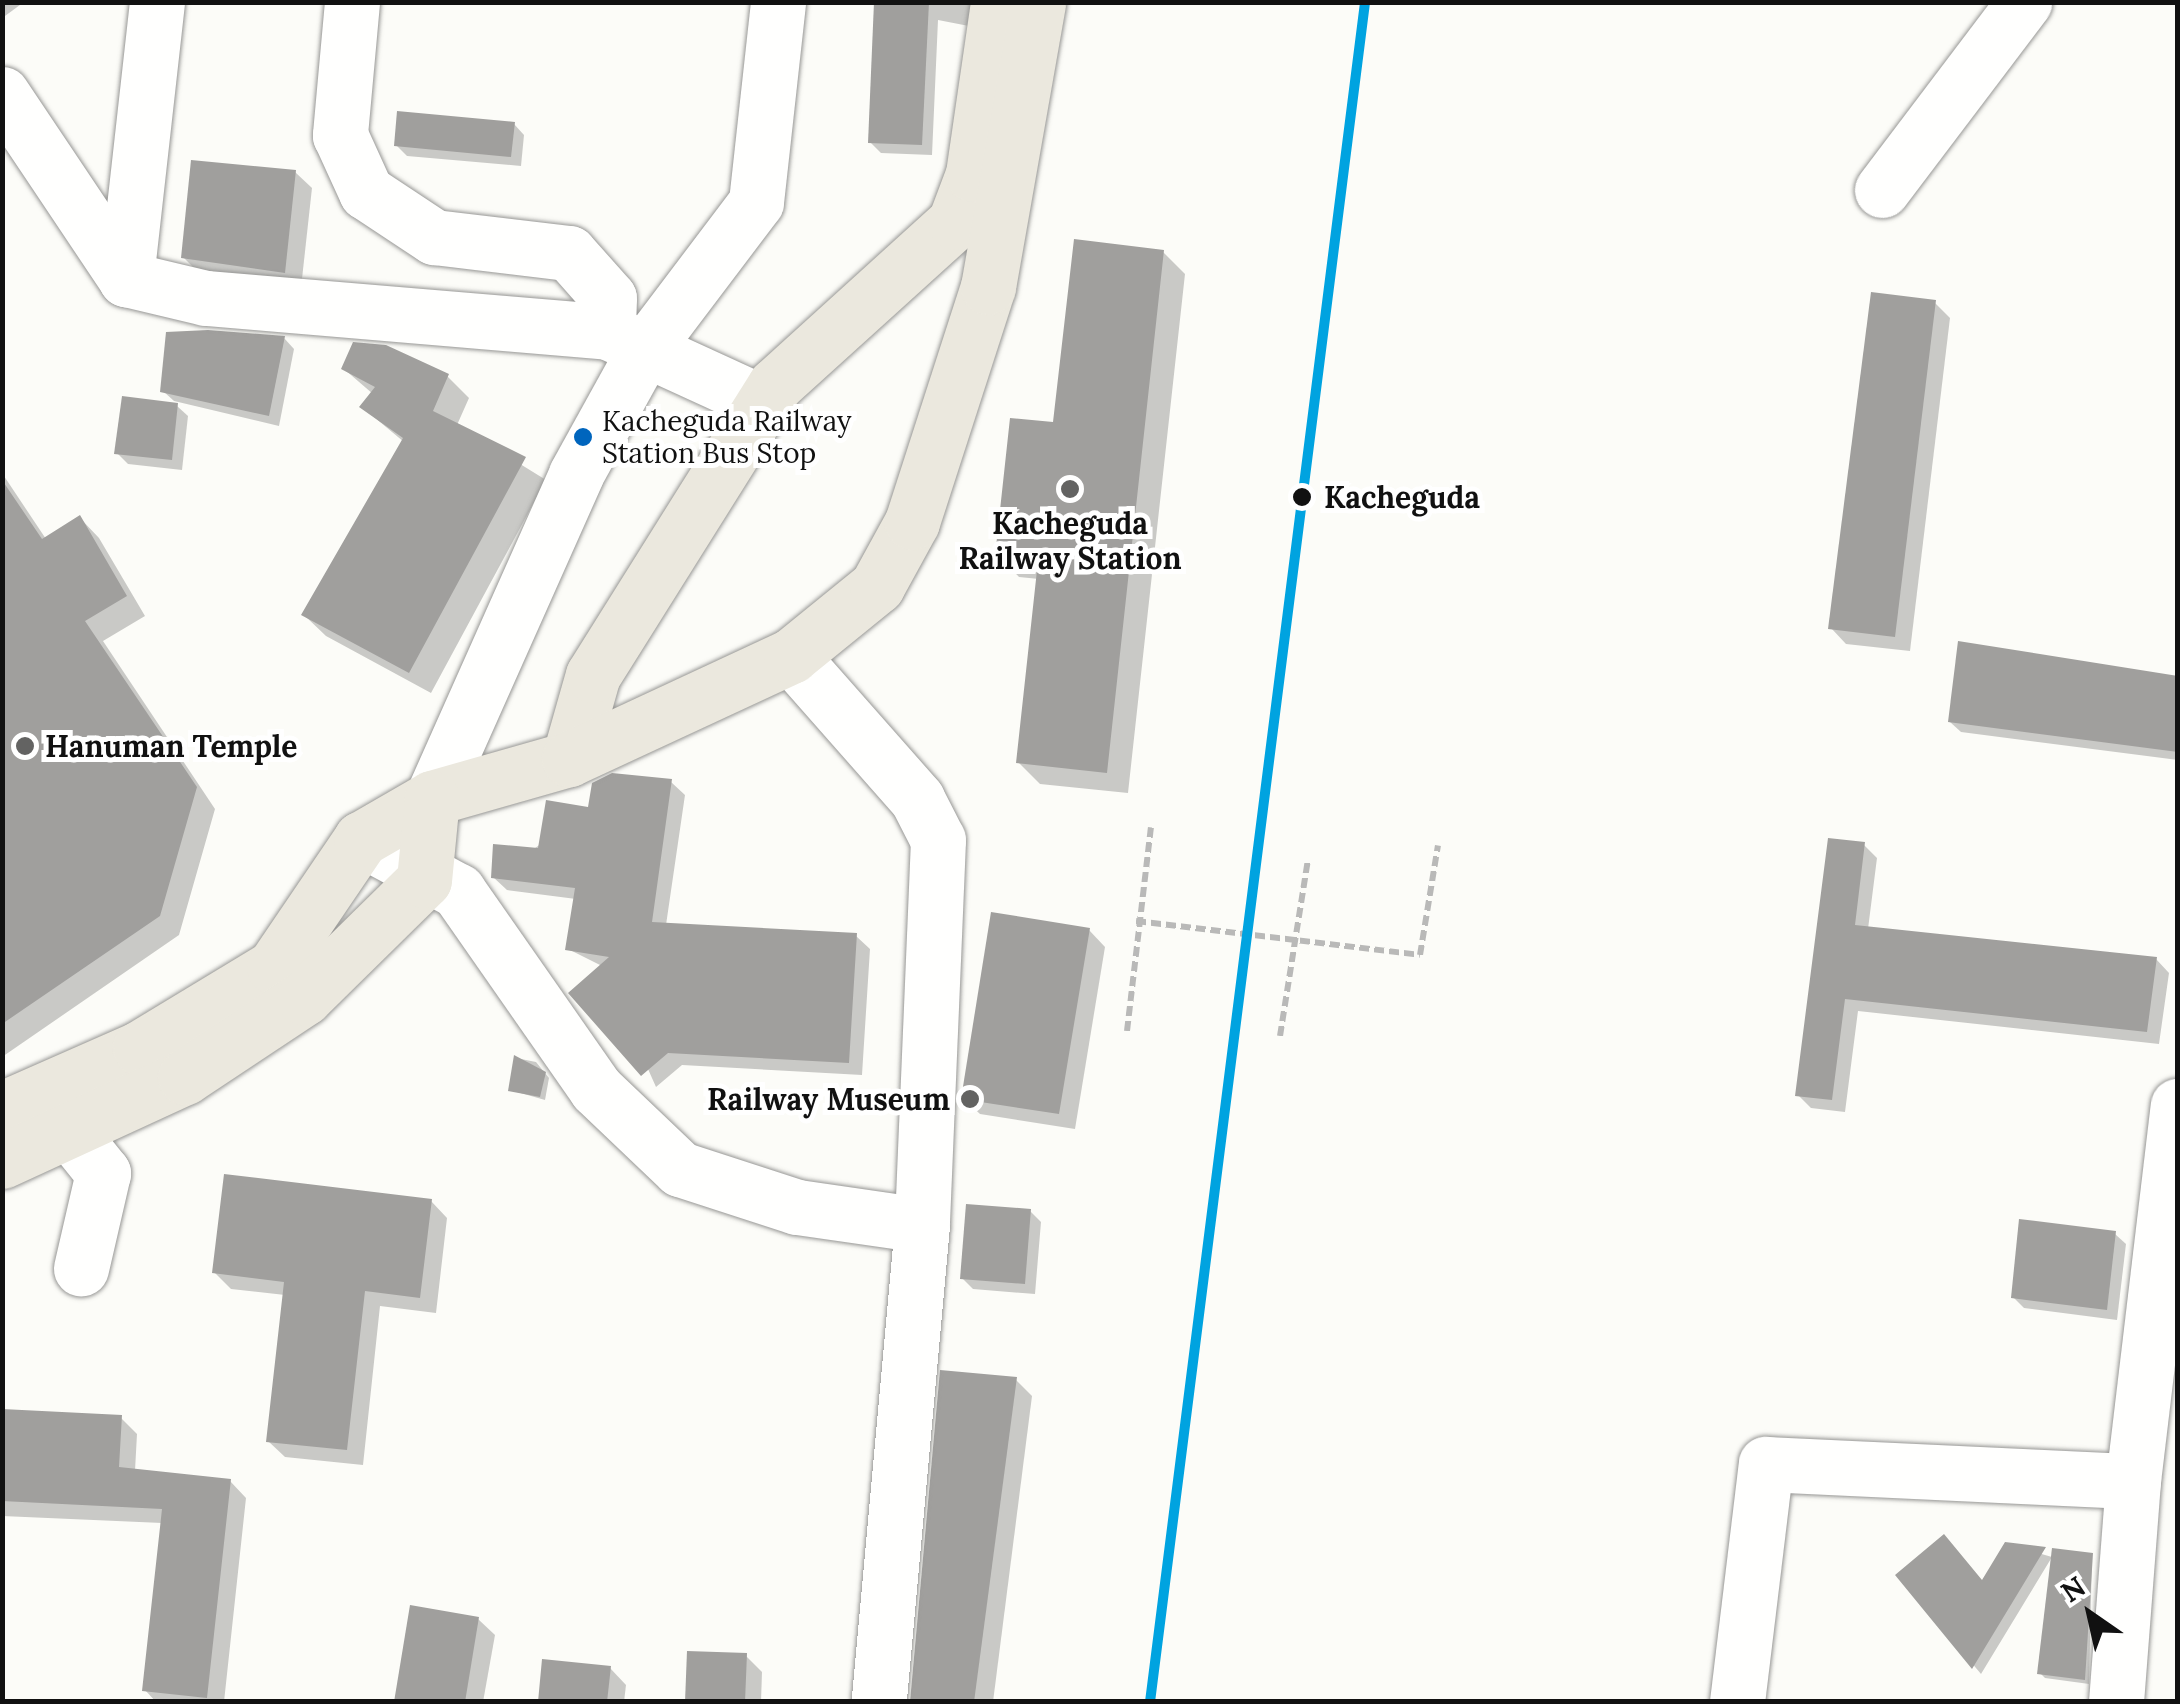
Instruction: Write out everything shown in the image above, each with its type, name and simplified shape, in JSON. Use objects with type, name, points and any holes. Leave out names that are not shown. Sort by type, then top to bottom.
[{"type":"main road","points":[[570,758],[593,675],[763,403],[812,346],[955,222],[973,174],[998,2]]},
{"type":"main road","points":[[2,1110],[140,1048],[274,967],[361,839],[432,798],[570,758],[791,656],[877,586],[912,522],[996,254],[1038,2]]},
{"type":"main road","points":[[2,1160],[70,1132],[252,1036],[304,998],[424,880],[432,798]]},
{"type":"street","points":[[126,280],[157,2]]},
{"type":"street","points":[[352,2],[340,135],[366,192],[434,237],[570,253],[610,298],[626,340]]},
{"type":"street","points":[[432,798],[576,474],[626,340],[756,202],[778,2]]},
{"type":"street","points":[[1882,190],[2024,2]]},
{"type":"street","points":[[2,94],[126,280],[206,298],[626,340],[763,403]]},
{"type":"street","points":[[791,656],[917,800],[938,840],[922,1225],[879,1702]]},
{"type":"street","points":[[361,839],[424,880],[458,890],[596,1089],[680,1169],[796,1207],[922,1225]]},
{"type":"street","points":[[2116,1702],[2134,1481],[2178,1106]]},
{"type":"street","points":[[70,1132],[102,1173],[81,1268]]},
{"type":"street","points":[[1738,1702],[1766,1464],[2134,1481]]},
{"type":"path","points":[[1127,1031],[1136,921],[1151,827]]},
{"type":"path","points":[[1136,921],[1420,955],[1438,845]]},
{"type":"path","points":[[1280,1036],[1308,860]]},
{"type":"building","points":[[874,2],[929,2],[922,145],[868,143]]},
{"type":"building","points":[[397,111],[515,122],[511,157],[394,146]]},
{"type":"building","points":[[191,160],[296,170],[285,273],[181,258]]},
{"type":"building","name":"Kacheguda Railway Station","points":[[1074,239],[1164,250],[1107,773],[1016,763],[1038,561],[995,556],[1010,418],[1053,422]]},
{"type":"building","points":[[1871,292],[1936,300],[1895,637],[1828,629]]},
{"type":"building","points":[[208,330],[285,336],[269,416],[160,392],[166,332]]},
{"type":"building","points":[[353,342],[386,345],[449,374],[433,411],[526,457],[409,673],[301,615],[403,438],[359,407],[375,387],[341,369]]},
{"type":"building","points":[[122,396],[178,403],[172,460],[114,454]]},
{"type":"building","points":[[2,480],[42,539],[80,515],[127,596],[85,621],[197,787],[160,916],[2,1024]]},
{"type":"building","points":[[1958,641],[2178,676],[2178,752],[1948,722]]},
{"type":"building","points":[[612,773],[672,779],[652,922],[857,933],[849,1063],[668,1053],[641,1076],[568,993],[609,957],[565,950],[575,888],[491,878],[493,844],[538,848],[546,800],[588,807],[592,783]]},
{"type":"building","points":[[1828,838],[1865,842],[1855,925],[2157,957],[2147,1032],[1845,999],[1832,1100],[1795,1096]]},
{"type":"building","points":[[991,912],[1090,928],[1059,1114],[961,1099]]},
{"type":"building","points":[[514,1055],[546,1072],[540,1097],[508,1091]]},
{"type":"building","points":[[224,1174],[432,1199],[420,1298],[365,1291],[347,1450],[266,1442],[284,1282],[212,1273]]},
{"type":"building","points":[[966,1204],[1031,1209],[1025,1284],[960,1279]]},
{"type":"building","points":[[2019,1219],[2116,1231],[2107,1310],[2011,1298]]},
{"type":"building","points":[[940,1370],[1017,1377],[974,1702],[910,1702]]},
{"type":"building","points":[[2,1409],[122,1415],[119,1467],[231,1479],[207,1698],[142,1691],[162,1509],[2,1501]]},
{"type":"building","points":[[1944,1534],[1982,1580],[2005,1542],[2046,1547],[1972,1669],[1895,1575]]},
{"type":"building","points":[[2052,1548],[2093,1553],[2085,1680],[2037,1674]]},
{"type":"building","points":[[410,1605],[479,1617],[465,1702],[394,1702]]},
{"type":"building","points":[[687,1651],[747,1653],[745,1702],[685,1702]]},
{"type":"building","points":[[542,1659],[611,1666],[607,1702],[538,1702]]},
{"type":"transit line","points":[[1150,1702],[1365,2]]},
{"type":"place","name":"Kacheguda Railway Station Bus Stop","points":[[583,437]]},
{"type":"place","name":"Kacheguda Railway Station","points":[[1070,489]]},
{"type":"place","name":"Kacheguda","points":[[1302,497]]},
{"type":"place","name":"Hanuman Temple","points":[[25,746]]},
{"type":"place","name":"Railway Museum","points":[[970,1099]]}]
